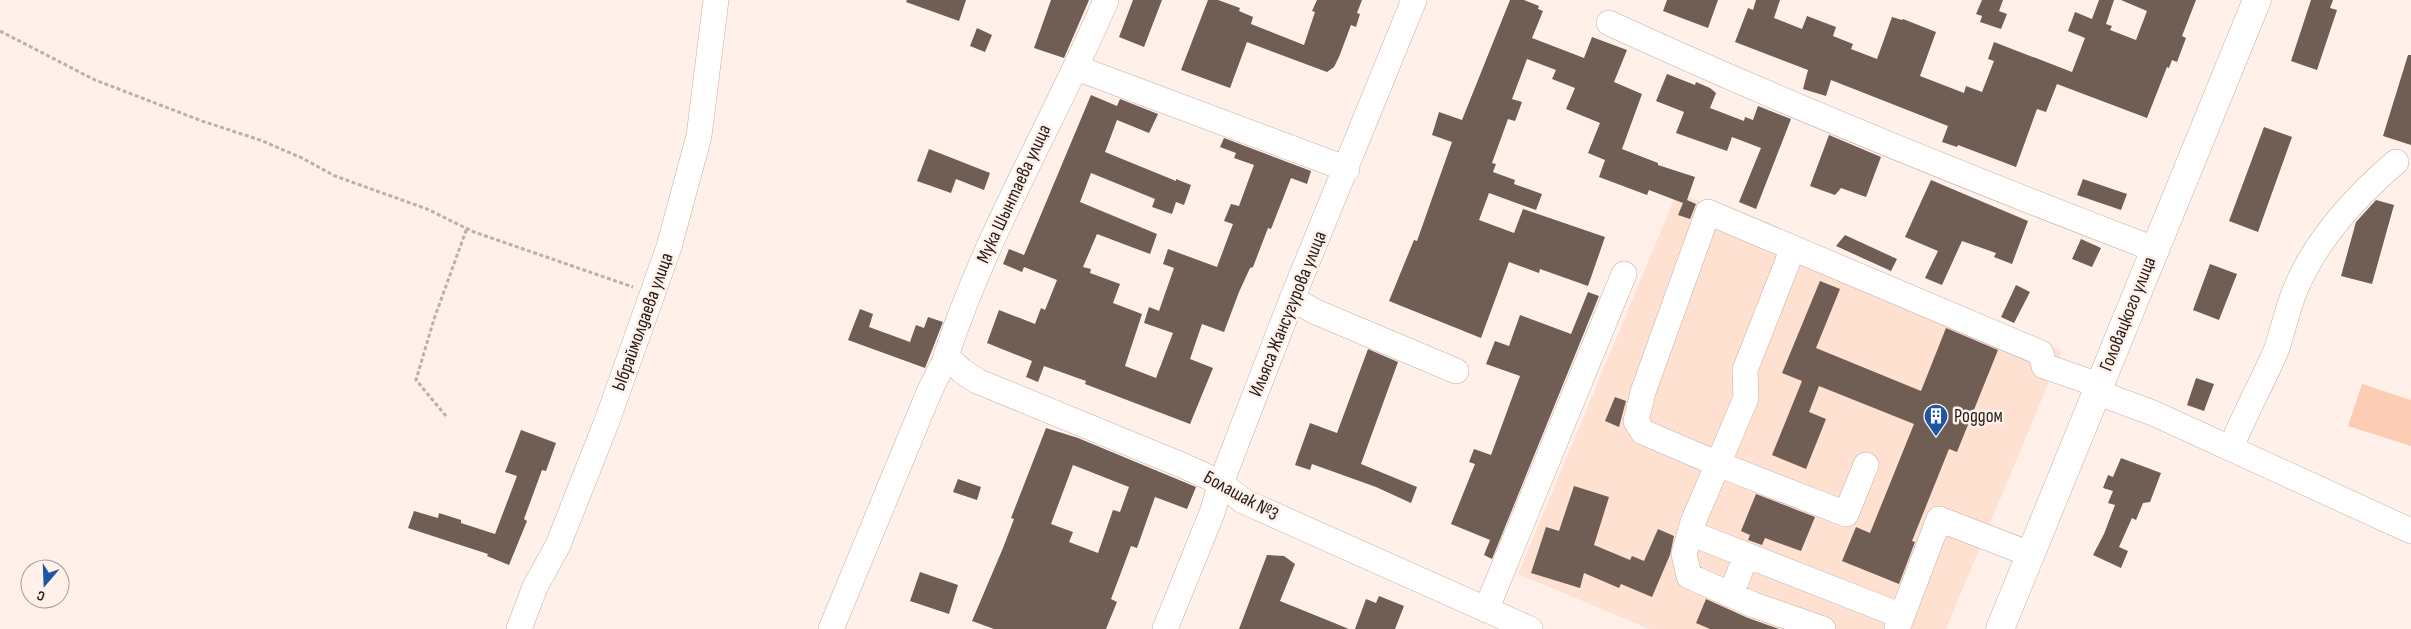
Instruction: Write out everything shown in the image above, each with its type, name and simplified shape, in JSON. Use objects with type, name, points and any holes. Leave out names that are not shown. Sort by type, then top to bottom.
[{"type":"main road","name":"Головацкого улица","points":[[2000,629],[2257,0]]},
{"type":"street","name":"Ыбраймолдаева улица","points":[[519,629],[535,587],[558,545],[607,421],[670,247],[699,136],[716,0]]},
{"type":"street","name":"Мука Шынтаева улица","points":[[831,629],[930,390],[947,356],[970,289],[1011,196],[1077,68],[1106,0]]},
{"type":"street","name":"Ильяса Жансугурова улица","points":[[1165,629],[1212,513],[1221,483],[1292,299],[1347,169],[1414,0]]},
{"type":"street","points":[[1609,23],[1768,93],[1952,169],[2154,249]]},
{"type":"street","points":[[1077,68],[1347,169]]},
{"type":"street","points":[[2231,448],[2243,417],[2276,348],[2294,292],[2319,247],[2371,183],[2396,162]]},
{"type":"street","points":[[1866,465],[1846,514],[1642,432],[1636,421],[1646,384],[1708,212],[2041,353],[2044,366],[2153,413],[2411,530]]},
{"type":"street","points":[[1793,248],[1745,370],[1746,398],[1690,533],[1684,554],[1690,576],[1731,595],[1823,629]]},
{"type":"street","points":[[1486,610],[1624,274]]},
{"type":"street","points":[[1292,299],[1316,312],[1456,371]]},
{"type":"street","name":"Болашак №3","points":[[947,356],[962,371],[977,381],[1086,424],[1221,483],[1243,501],[1530,629]]},
{"type":"street","points":[[1690,533],[1746,555],[1900,622],[1939,519],[2030,554]]},
{"type":"street","points":[[1731,595],[1746,555]]},
{"type":"path","points":[[0,31],[96,80],[202,121],[260,140],[302,158],[335,176],[427,209],[467,228],[653,293]]},
{"type":"path","points":[[446,416],[416,380],[434,319],[467,228]]},
{"type":"shaded area","points":[[1677,192],[2062,351],[1946,629],[1649,629],[1518,574]]},
{"type":"shaded area","points":[[2362,384],[2411,400],[2411,446],[2348,426]]},
{"type":"building","points":[[907,0],[966,0],[959,21],[906,2]]},
{"type":"building","points":[[1051,0],[1089,0],[1064,58],[1034,48]]},
{"type":"building","points":[[1133,0],[1162,0],[1144,47],[1119,37]]},
{"type":"building","points":[[1208,0],[1218,0],[1240,8],[1239,11],[1253,17],[1251,24],[1304,45],[1315,12],[1312,11],[1317,0],[1362,0],[1357,13],[1360,14],[1356,27],[1351,25],[1334,67],[1327,72],[1247,42],[1230,88],[1181,70]]},
{"type":"building","points":[[1510,0],[1524,0],[1539,6],[1538,9],[1543,11],[1532,38],[1584,58],[1592,37],[1627,50],[1614,82],[1642,94],[1622,149],[1658,163],[1658,165],[1695,177],[1687,200],[1696,204],[1690,219],[1678,215],[1683,203],[1649,190],[1647,195],[1599,177],[1605,160],[1588,153],[1600,123],[1566,109],[1575,88],[1552,79],[1556,70],[1527,59],[1512,99],[1522,102],[1515,121],[1508,119],[1492,163],[1496,164],[1493,172],[1515,180],[1514,184],[1542,194],[1536,210],[1489,193],[1479,220],[1514,233],[1523,209],[1605,237],[1588,286],[1540,269],[1539,273],[1509,262],[1481,338],[1389,301],[1414,240],[1417,241],[1452,142],[1432,135],[1439,112],[1462,120]]},
{"type":"building","points":[[1667,0],[1718,0],[1708,28],[1663,11]]},
{"type":"building","points":[[1756,0],[1780,0],[1774,18],[1802,29],[1807,16],[1836,27],[1833,36],[1853,44],[1851,49],[1877,59],[1892,17],[1903,19],[1936,32],[1920,76],[1964,93],[1966,86],[1982,92],[1994,61],[1988,59],[1994,42],[2072,72],[2085,38],[2068,31],[2075,12],[2092,19],[2099,0],[2114,0],[2106,24],[2112,26],[2110,30],[2136,40],[2147,11],[2121,0],[2196,0],[2182,36],[2186,38],[2177,62],[2172,60],[2169,68],[2167,67],[2147,118],[2057,84],[2046,112],[2037,109],[2016,167],[1958,145],[1957,147],[1942,142],[1948,126],[1831,80],[1826,96],[1803,89],[1808,70],[1735,42],[1748,8],[1753,10]]},
{"type":"building","points":[[1982,0],[2003,0],[1999,11],[2007,14],[2001,29],[1980,22],[1982,16],[1976,14]]},
{"type":"building","points":[[2311,0],[2333,0],[2330,8],[2337,10],[2317,70],[2291,61]]},
{"type":"building","points":[[977,28],[992,35],[985,52],[970,46]]},
{"type":"building","points":[[2408,55],[2411,55],[2411,145],[2383,136]]},
{"type":"building","points":[[1667,74],[1695,85],[1696,82],[1710,88],[1716,93],[1710,108],[1744,121],[1745,117],[1753,120],[1758,106],[1791,119],[1756,209],[1739,202],[1761,148],[1732,137],[1727,151],[1676,133],[1684,112],[1656,101]]},
{"type":"building","points":[[1091,95],[1117,106],[1120,99],[1158,114],[1149,133],[1117,120],[1105,152],[1176,181],[1176,179],[1191,185],[1184,205],[1176,202],[1172,214],[1152,207],[1155,199],[1091,173],[1080,202],[1157,234],[1150,254],[1097,234],[1083,267],[1091,269],[1090,273],[1120,284],[1113,303],[1142,314],[1125,366],[1156,378],[1173,333],[1144,323],[1149,307],[1159,311],[1174,268],[1163,264],[1168,249],[1217,267],[1233,224],[1224,221],[1231,204],[1239,206],[1254,165],[1234,158],[1236,153],[1220,147],[1224,138],[1311,171],[1307,184],[1291,178],[1271,229],[1268,228],[1253,267],[1250,268],[1239,292],[1224,332],[1202,324],[1190,359],[1213,368],[1190,424],[1085,384],[1086,381],[1044,366],[1038,382],[1026,377],[1032,361],[987,343],[999,310],[1035,324],[1041,308],[1045,310],[1057,280],[1024,267],[1022,272],[1003,264],[1009,249],[1024,255]]},
{"type":"building","points":[[2264,127],[2292,137],[2258,232],[2229,221]]},
{"type":"building","points":[[1829,135],[1881,157],[1866,197],[1841,188],[1835,195],[1810,186]]},
{"type":"building","points":[[929,149],[990,173],[984,190],[956,179],[951,193],[917,181]]},
{"type":"building","points":[[2083,179],[2127,194],[2121,210],[2077,195]]},
{"type":"building","points":[[1931,180],[2028,221],[2012,264],[1994,257],[1996,253],[1962,241],[1942,285],[1925,278],[1938,251],[1905,237]]},
{"type":"building","points":[[2376,200],[2394,205],[2372,284],[2341,276],[2356,222]]},
{"type":"building","points":[[1845,235],[1897,259],[1891,271],[1836,246]]},
{"type":"building","points":[[2081,239],[2101,248],[2092,267],[2072,259]]},
{"type":"building","points":[[2210,264],[2237,274],[2219,320],[2193,310]]},
{"type":"building","name":"Роддом","points":[[1820,281],[1840,289],[1816,348],[1921,391],[1946,328],[1998,350],[1957,452],[1949,449],[1912,541],[1915,542],[1899,584],[1842,561],[1856,527],[1870,533],[1914,424],[1819,386],[1809,412],[1826,419],[1806,469],[1772,455],[1802,381],[1782,373]]},
{"type":"building","points":[[2016,285],[2030,292],[2014,323],[2001,317]]},
{"type":"building","points":[[1588,292],[1599,296],[1492,559],[1484,555],[1490,540],[1451,524],[1475,464],[1469,462],[1474,449],[1491,455],[1520,376],[1486,364],[1495,341],[1509,346],[1520,315],[1571,334]]},
{"type":"building","points":[[860,309],[873,314],[869,327],[910,342],[916,325],[924,328],[928,317],[943,322],[925,368],[848,340]]},
{"type":"building","points":[[1368,349],[1398,362],[1361,464],[1417,487],[1411,503],[1376,487],[1312,464],[1310,470],[1295,465],[1310,423],[1337,433]]},
{"type":"building","points":[[2196,378],[2214,384],[2204,411],[2187,405]]},
{"type":"building","points":[[1615,397],[1626,401],[1619,427],[1605,421]]},
{"type":"building","points":[[1046,428],[1078,438],[1196,487],[1187,509],[1155,497],[1137,548],[1131,546],[1111,599],[1117,602],[1106,629],[994,629],[972,621],[1014,519],[1011,518]],"holes":[[[1073,465],[1129,487],[1120,512],[1113,510],[1098,553],[1069,542],[1073,532],[1051,524]]]},
{"type":"building","points":[[521,430],[556,443],[546,471],[542,470],[524,519],[527,521],[509,565],[487,556],[488,554],[408,528],[414,511],[438,518],[439,513],[461,520],[461,523],[495,534],[517,476],[505,472]]},
{"type":"building","points":[[2121,458],[2161,473],[2150,502],[2143,503],[2136,520],[2132,518],[2119,547],[2128,551],[2121,568],[2093,555],[2104,534],[2115,505],[2108,503],[2113,491],[2103,488],[2108,475],[2113,477]]},
{"type":"building","points":[[958,479],[981,487],[977,500],[953,492]]},
{"type":"building","points":[[1574,486],[1609,497],[1594,545],[1630,560],[1632,556],[1644,561],[1658,529],[1674,536],[1670,555],[1652,597],[1621,584],[1619,588],[1584,573],[1580,588],[1531,573],[1546,527],[1559,531]]},
{"type":"building","points":[[1756,494],[1815,517],[1801,551],[1765,538],[1762,545],[1748,540],[1750,535],[1741,531]]},
{"type":"building","points":[[1267,555],[1284,556],[1295,564],[1280,601],[1349,629],[1239,629]]},
{"type":"building","points":[[920,572],[958,585],[949,614],[910,601]]},
{"type":"building","points":[[1379,596],[1404,606],[1395,629],[1355,629],[1366,599],[1376,603]]},
{"type":"building","points":[[1706,599],[1748,618],[1779,629],[1710,629],[1696,623]]},
{"type":"place","name":"Роддом","points":[[1936,437]]}]
